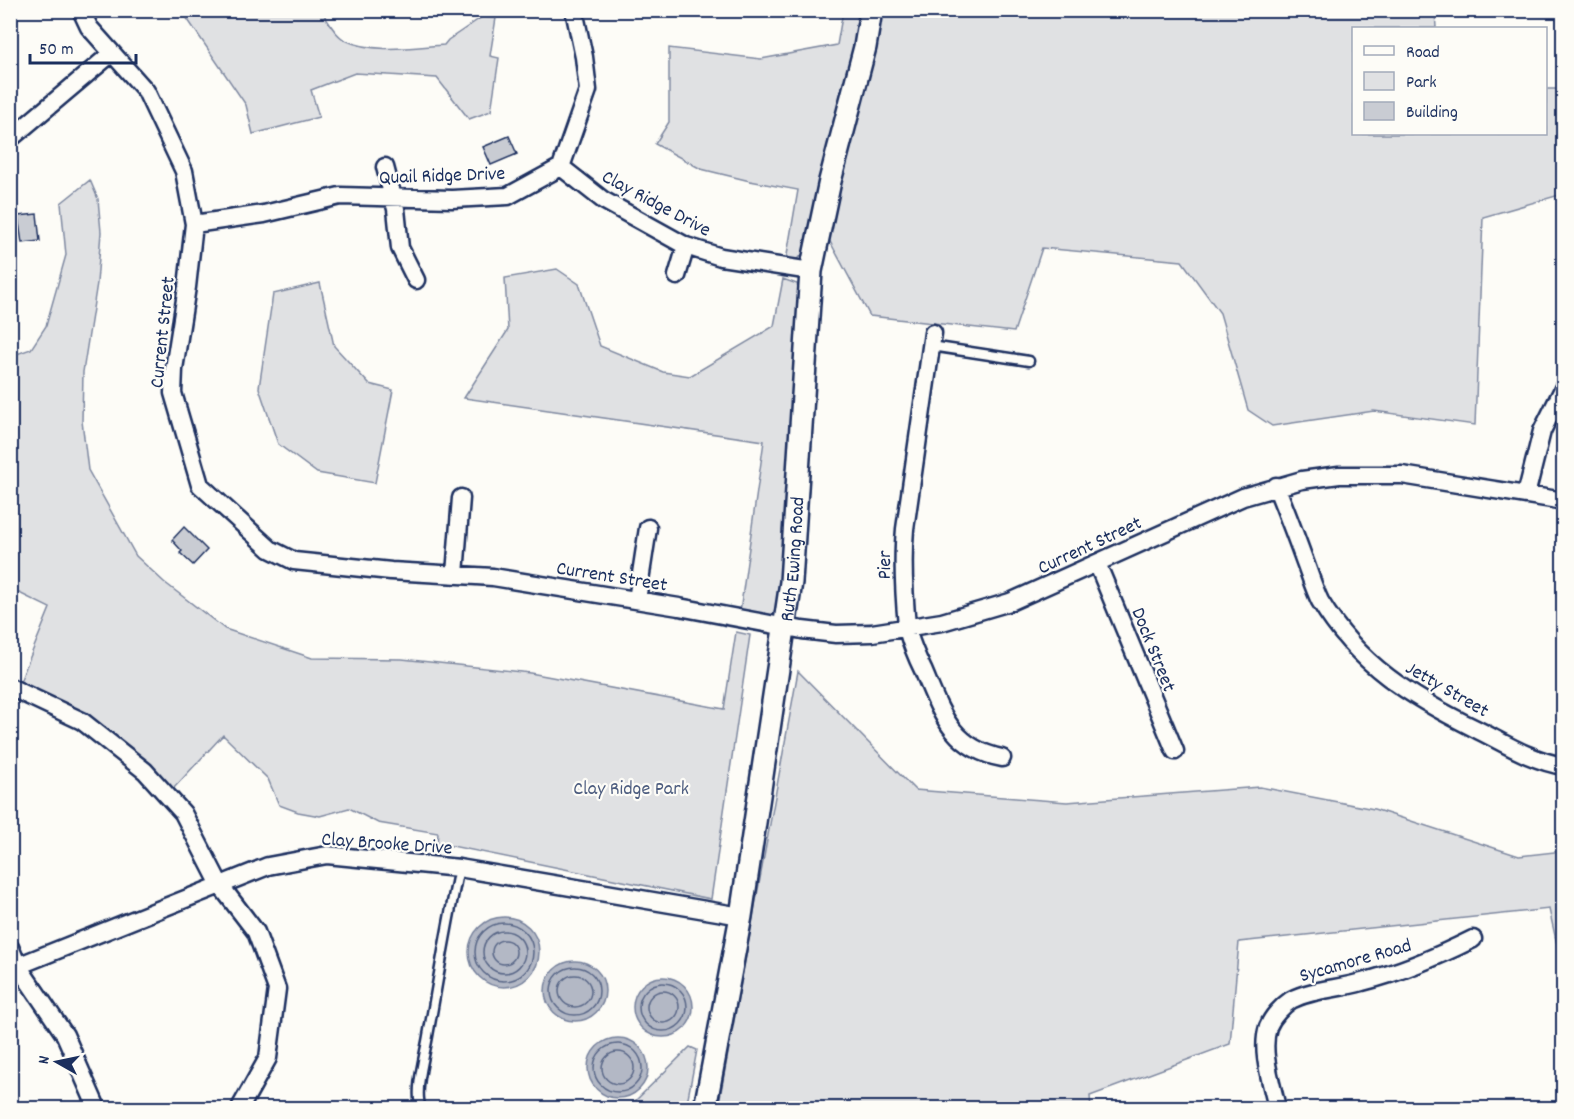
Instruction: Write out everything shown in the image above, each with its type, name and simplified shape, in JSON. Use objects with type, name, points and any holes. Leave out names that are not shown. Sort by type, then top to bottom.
[{"type":"street","name":"Current Street","points":[[81,10],[89,27],[146,91],[184,171],[194,224],[174,369],[173,393],[200,485],[270,549],[294,561],[391,571],[493,577],[836,634],[907,629],[942,622],[1010,602],[1243,496],[1276,486],[1340,475],[1402,475],[1563,501]]},
{"type":"street","points":[[561,167],[588,90],[574,10]]},
{"type":"street","name":"Ruth Ewing Road","points":[[705,1108],[741,916],[793,564],[811,271],[828,190],[865,48],[871,10]]},
{"type":"street","points":[[10,139],[112,53]]},
{"type":"street","points":[[385,167],[394,198],[400,248],[416,280]]},
{"type":"street","name":"Quail Ridge Drive","points":[[194,224],[264,214],[340,196],[452,199],[508,196],[561,167]]},
{"type":"street","name":"Clay Ridge Drive","points":[[561,167],[603,200],[686,246],[721,257],[811,271]]},
{"type":"street","points":[[677,276],[686,246]]},
{"type":"street","name":"Pier","points":[[932,340],[904,539],[903,569],[907,629],[943,716],[953,732],[975,749],[1002,758]]},
{"type":"street","points":[[1526,495],[1542,431],[1563,387]]},
{"type":"street","name":"Jetty Street","points":[[1276,486],[1319,599],[1349,640],[1371,663],[1428,705],[1533,757],[1563,766]]},
{"type":"street","points":[[455,574],[461,498]]},
{"type":"street","points":[[637,600],[648,528]]},
{"type":"street","name":"Dock Street","points":[[1097,563],[1175,751]]},
{"type":"street","points":[[10,687],[82,721],[145,771],[183,813],[220,885],[255,932],[277,989],[268,1058],[240,1108]]},
{"type":"street","name":"Clay Brooke Drive","points":[[14,968],[268,866],[327,855],[459,868],[741,916]]},
{"type":"street","name":"Sycamore Road","points":[[1277,1108],[1265,1044],[1268,1027],[1276,1012],[1289,1001],[1304,994],[1390,975],[1432,959],[1473,939]]},
{"type":"street","points":[[10,947],[14,968],[65,1035],[97,1108]]},
{"type":"lane","points":[[932,340],[1029,361]]},
{"type":"lane","points":[[421,1108],[418,1101],[423,1065],[448,917],[459,868]]},
{"type":"green space","points":[[182,11],[322,11],[341,38],[368,47],[381,48],[444,45],[482,17],[496,18],[490,56],[499,58],[491,111],[469,119],[437,78],[355,73],[311,90],[319,117],[253,134],[246,105]]},
{"type":"green space","points":[[843,11],[862,11],[806,248],[799,258],[786,261],[798,190],[701,169],[655,144],[669,122],[669,48],[761,59],[837,45]]},
{"type":"green space","points":[[876,11],[1435,11],[1436,27],[1352,27],[1352,135],[1547,135],[1547,89],[1563,89],[1563,194],[1483,217],[1475,425],[1374,411],[1272,426],[1248,410],[1220,313],[1182,261],[1042,248],[1014,332],[870,316],[827,236]]},
{"type":"green space","name":"Clay Ridge Park","points":[[90,180],[98,199],[101,232],[97,283],[83,372],[82,421],[88,470],[136,556],[164,582],[225,629],[312,658],[402,659],[530,673],[724,709],[736,632],[750,635],[711,899],[437,843],[438,833],[378,823],[349,808],[320,816],[298,812],[279,805],[268,779],[223,735],[173,789],[136,754],[94,721],[60,701],[19,684],[50,608],[11,589],[11,356],[31,349],[46,326],[66,255],[61,203]]},
{"type":"green space","points":[[557,269],[579,284],[600,346],[663,372],[690,376],[774,326],[783,279],[797,284],[800,293],[779,608],[773,615],[763,616],[740,612],[764,441],[464,398],[508,330],[505,278]]},
{"type":"green space","points":[[320,283],[334,346],[369,384],[393,390],[375,483],[317,473],[278,444],[259,388],[273,294]]},
{"type":"green space","points":[[798,671],[915,790],[1067,802],[1260,787],[1374,809],[1519,856],[1563,851],[1563,971],[1549,909],[1239,942],[1230,1044],[1090,1096],[1091,1108],[718,1108]]},
{"type":"green space","points":[[690,1047],[697,1050],[686,1108],[628,1108]]},
{"type":"water","points":[[504,917],[517,920],[529,927],[536,939],[539,952],[536,965],[529,977],[517,984],[504,987],[491,984],[479,977],[472,965],[469,952],[472,939],[479,927],[491,920]]},
{"type":"water","points":[[575,961],[592,966],[600,974],[605,991],[600,1008],[592,1016],[575,1021],[558,1016],[550,1008],[545,991],[550,974],[558,966]]},
{"type":"water","points":[[663,977],[680,982],[688,990],[693,1007],[688,1024],[680,1032],[663,1037],[646,1032],[638,1024],[633,1007],[638,990],[646,982]]},
{"type":"water","points":[[618,1038],[635,1043],[643,1051],[648,1068],[643,1085],[635,1093],[618,1098],[601,1093],[593,1085],[588,1068],[593,1051],[601,1043]]},
{"type":"building","points":[[509,136],[517,154],[491,165],[483,147]]},
{"type":"building","points":[[37,214],[40,241],[22,243],[18,216]]},
{"type":"building","points":[[184,527],[207,550],[193,565],[180,553],[182,551],[172,540]]}]
